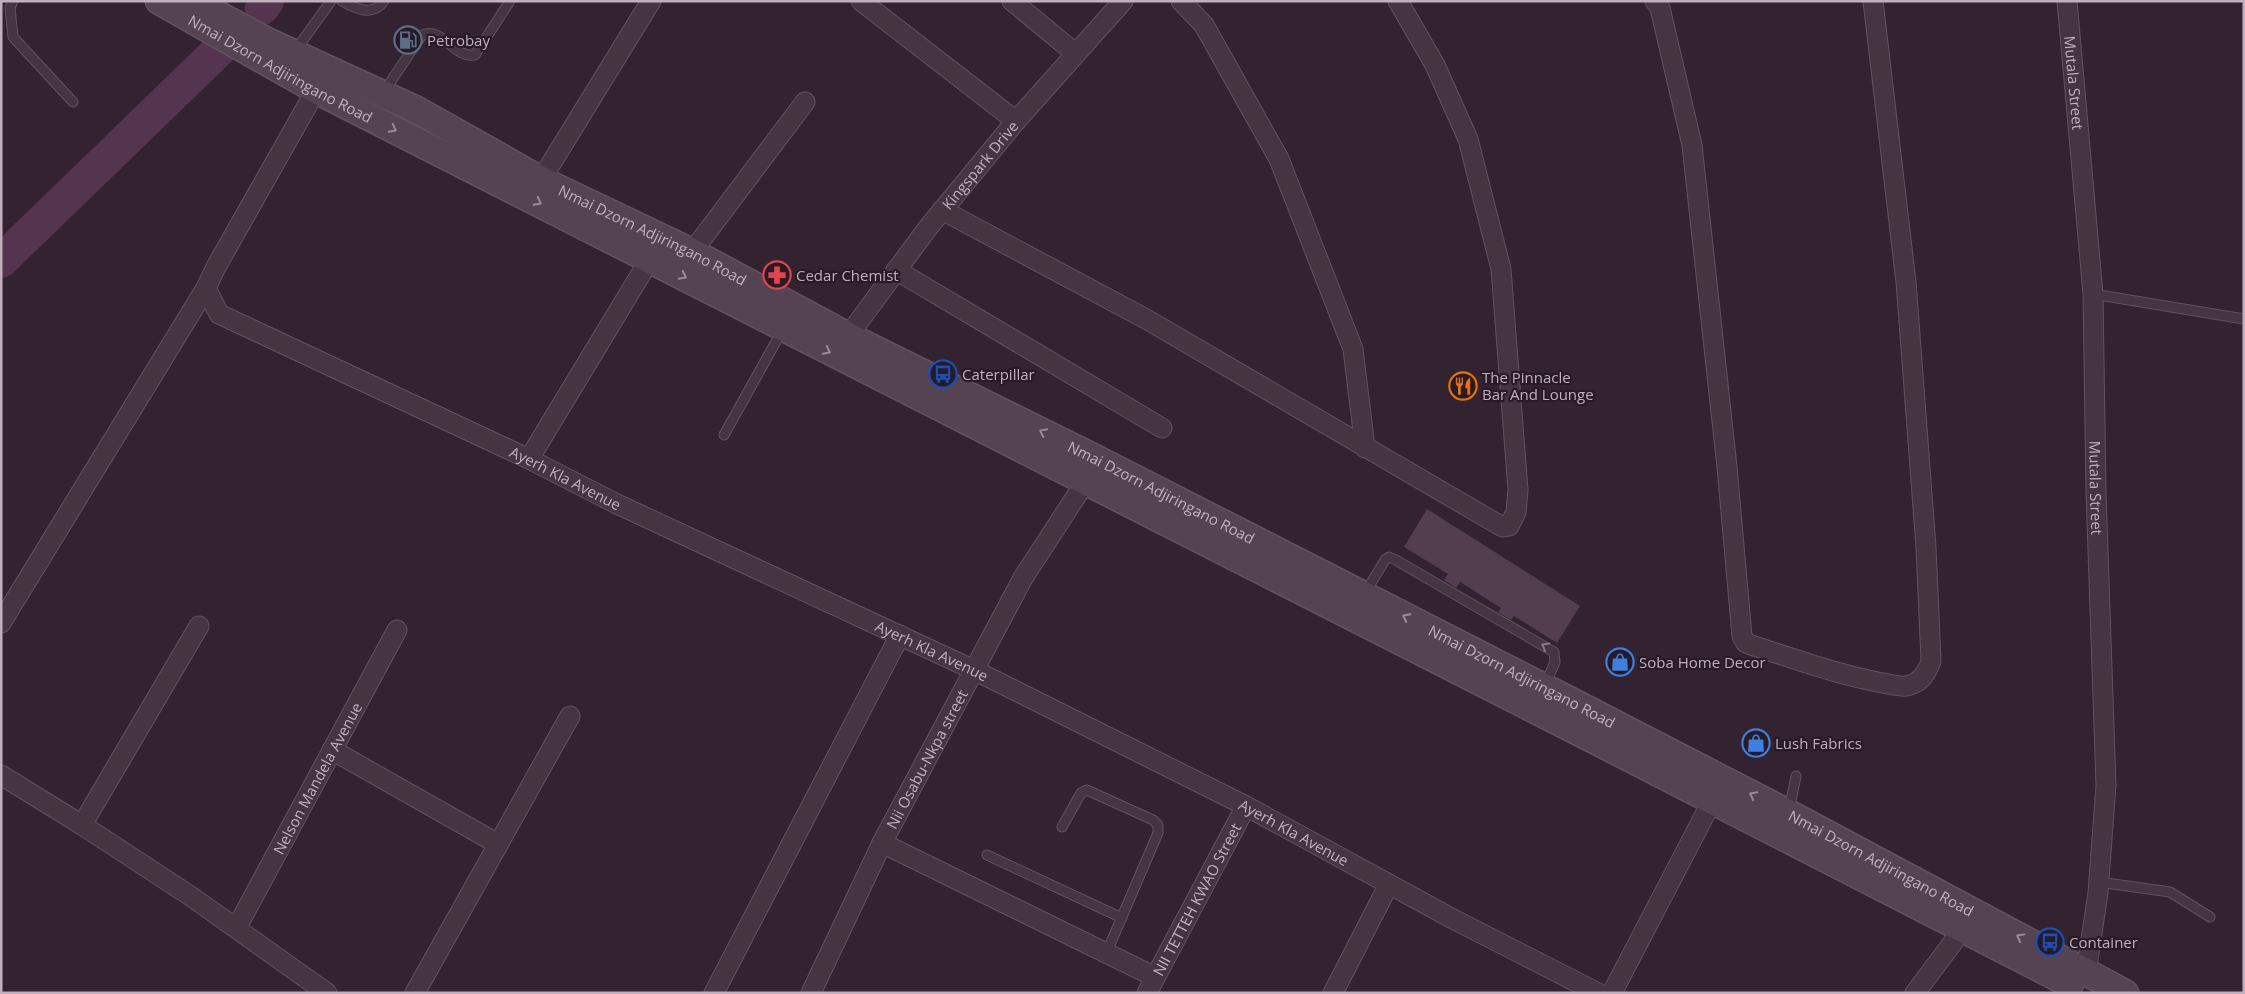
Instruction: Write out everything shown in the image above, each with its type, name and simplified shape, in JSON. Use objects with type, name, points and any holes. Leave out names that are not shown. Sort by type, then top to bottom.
[{"type":"main road","name":"Nmai Dzorn Adjiringano Road","points":[[159,1],[316,90],[1086,481],[1567,713],[1788,813],[2086,983]]},
{"type":"main road","name":"Nmai Dzorn Adjiringano Road","points":[[192,1],[266,41],[383,94],[541,180],[692,252],[848,336],[1090,455],[1544,687],[1567,713],[1712,801],[1963,930],[2055,982],[2086,983],[2125,993]]},
{"type":"street","points":[[541,180],[651,1]]},
{"type":"street","points":[[861,1],[1016,121]]},
{"type":"street","points":[[1012,1],[1075,53]]},
{"type":"street","name":"Kingspark Drive","points":[[848,336],[942,210],[1016,121],[1123,1]]},
{"type":"street","points":[[1181,1],[1204,25],[1278,159],[1353,348],[1365,448]]},
{"type":"street","points":[[942,210],[1146,319],[1503,527],[1509,526],[1514,520],[1516,512],[1518,490],[1501,269],[1468,139],[1435,66],[1398,1]]},
{"type":"street","points":[[1663,4],[1692,145],[1727,467],[1742,636],[1746,643],[1751,645],[1821,667],[1865,679],[1905,686],[1918,681],[1928,672],[1931,661],[1926,546],[1906,282],[1873,1]]},
{"type":"street","name":"Mutala Street","points":[[2068,1],[2093,294],[2096,492],[2106,785],[2099,882],[2086,983]]},
{"type":"street","points":[[1,623],[206,288],[216,266],[316,90]]},
{"type":"street","points":[[692,252],[805,102]]},
{"type":"street","points":[[529,459],[650,259]]},
{"type":"street","points":[[896,270],[1162,428]]},
{"type":"street","name":"Ayerh Kla Avenue","points":[[206,288],[219,314],[529,459],[617,504],[974,670],[1246,806],[1389,884],[1598,993]]},
{"type":"street","name":"Nii Osabu-Nkpa street","points":[[811,993],[882,843],[1023,578],[1086,481]]},
{"type":"street","points":[[82,825],[199,626]]},
{"type":"street","name":"Nelson Mandela Avenue","points":[[237,928],[397,630]]},
{"type":"street","points":[[714,993],[900,636]]},
{"type":"street","points":[[415,993],[570,716]]},
{"type":"street","points":[[332,750],[498,844]]},
{"type":"street","points":[[1,775],[82,825],[237,928],[299,975],[327,993]]},
{"type":"street","points":[[1612,993],[1712,801]]},
{"type":"street","name":"NII TETTEH KWAO Street","points":[[1151,985],[1246,806]]},
{"type":"street","points":[[882,843],[1106,954],[1151,985]]},
{"type":"street","points":[[1333,993],[1389,884]]},
{"type":"street","points":[[1915,993],[1963,930]]},
{"type":"lane","points":[[13,1],[10,8],[13,37],[73,102]]},
{"type":"lane","points":[[293,53],[330,1]]},
{"type":"lane","points":[[342,1],[354,8],[365,11],[373,10],[384,1]]},
{"type":"lane","points":[[383,94],[422,35],[427,32],[435,33],[464,54],[475,55],[510,1]]},
{"type":"lane","points":[[2093,294],[2244,319]]},
{"type":"lane","points":[[724,435],[784,328]]},
{"type":"lane","points":[[1364,595],[1385,560],[1389,557],[1394,559],[1554,652],[1555,662],[1544,687]]},
{"type":"lane","points":[[1788,813],[1796,776]]},
{"type":"lane","points":[[1062,827],[1081,793],[1087,790],[1153,820],[1158,825],[1158,833],[1106,954]]},
{"type":"lane","points":[[987,855],[1122,918]]},
{"type":"lane","points":[[2099,882],[2170,892],[2210,917]]},
{"type":"building","points":[[1427,509],[1580,606],[1557,643],[1514,616],[1511,620],[1498,612],[1501,608],[1460,582],[1456,588],[1444,580],[1448,574],[1404,547]]},
{"type":"waterway","points":[[262,8],[267,1]]},
{"type":"waterway","points":[[1,261],[222,47]]},
{"type":"place","name":"Petrobay","points":[[408,40]]},
{"type":"place","name":"Cedar Chemist","points":[[777,275]]},
{"type":"place","name":"Caterpillar","points":[[943,374]]},
{"type":"place","name":"The Pinnacle Bar And Lounge","points":[[1463,386]]},
{"type":"place","name":"Soba Home Decor","points":[[1620,662]]},
{"type":"place","name":"Lush Fabrics","points":[[1756,743]]},
{"type":"place","name":"Container","points":[[2050,942]]}]
